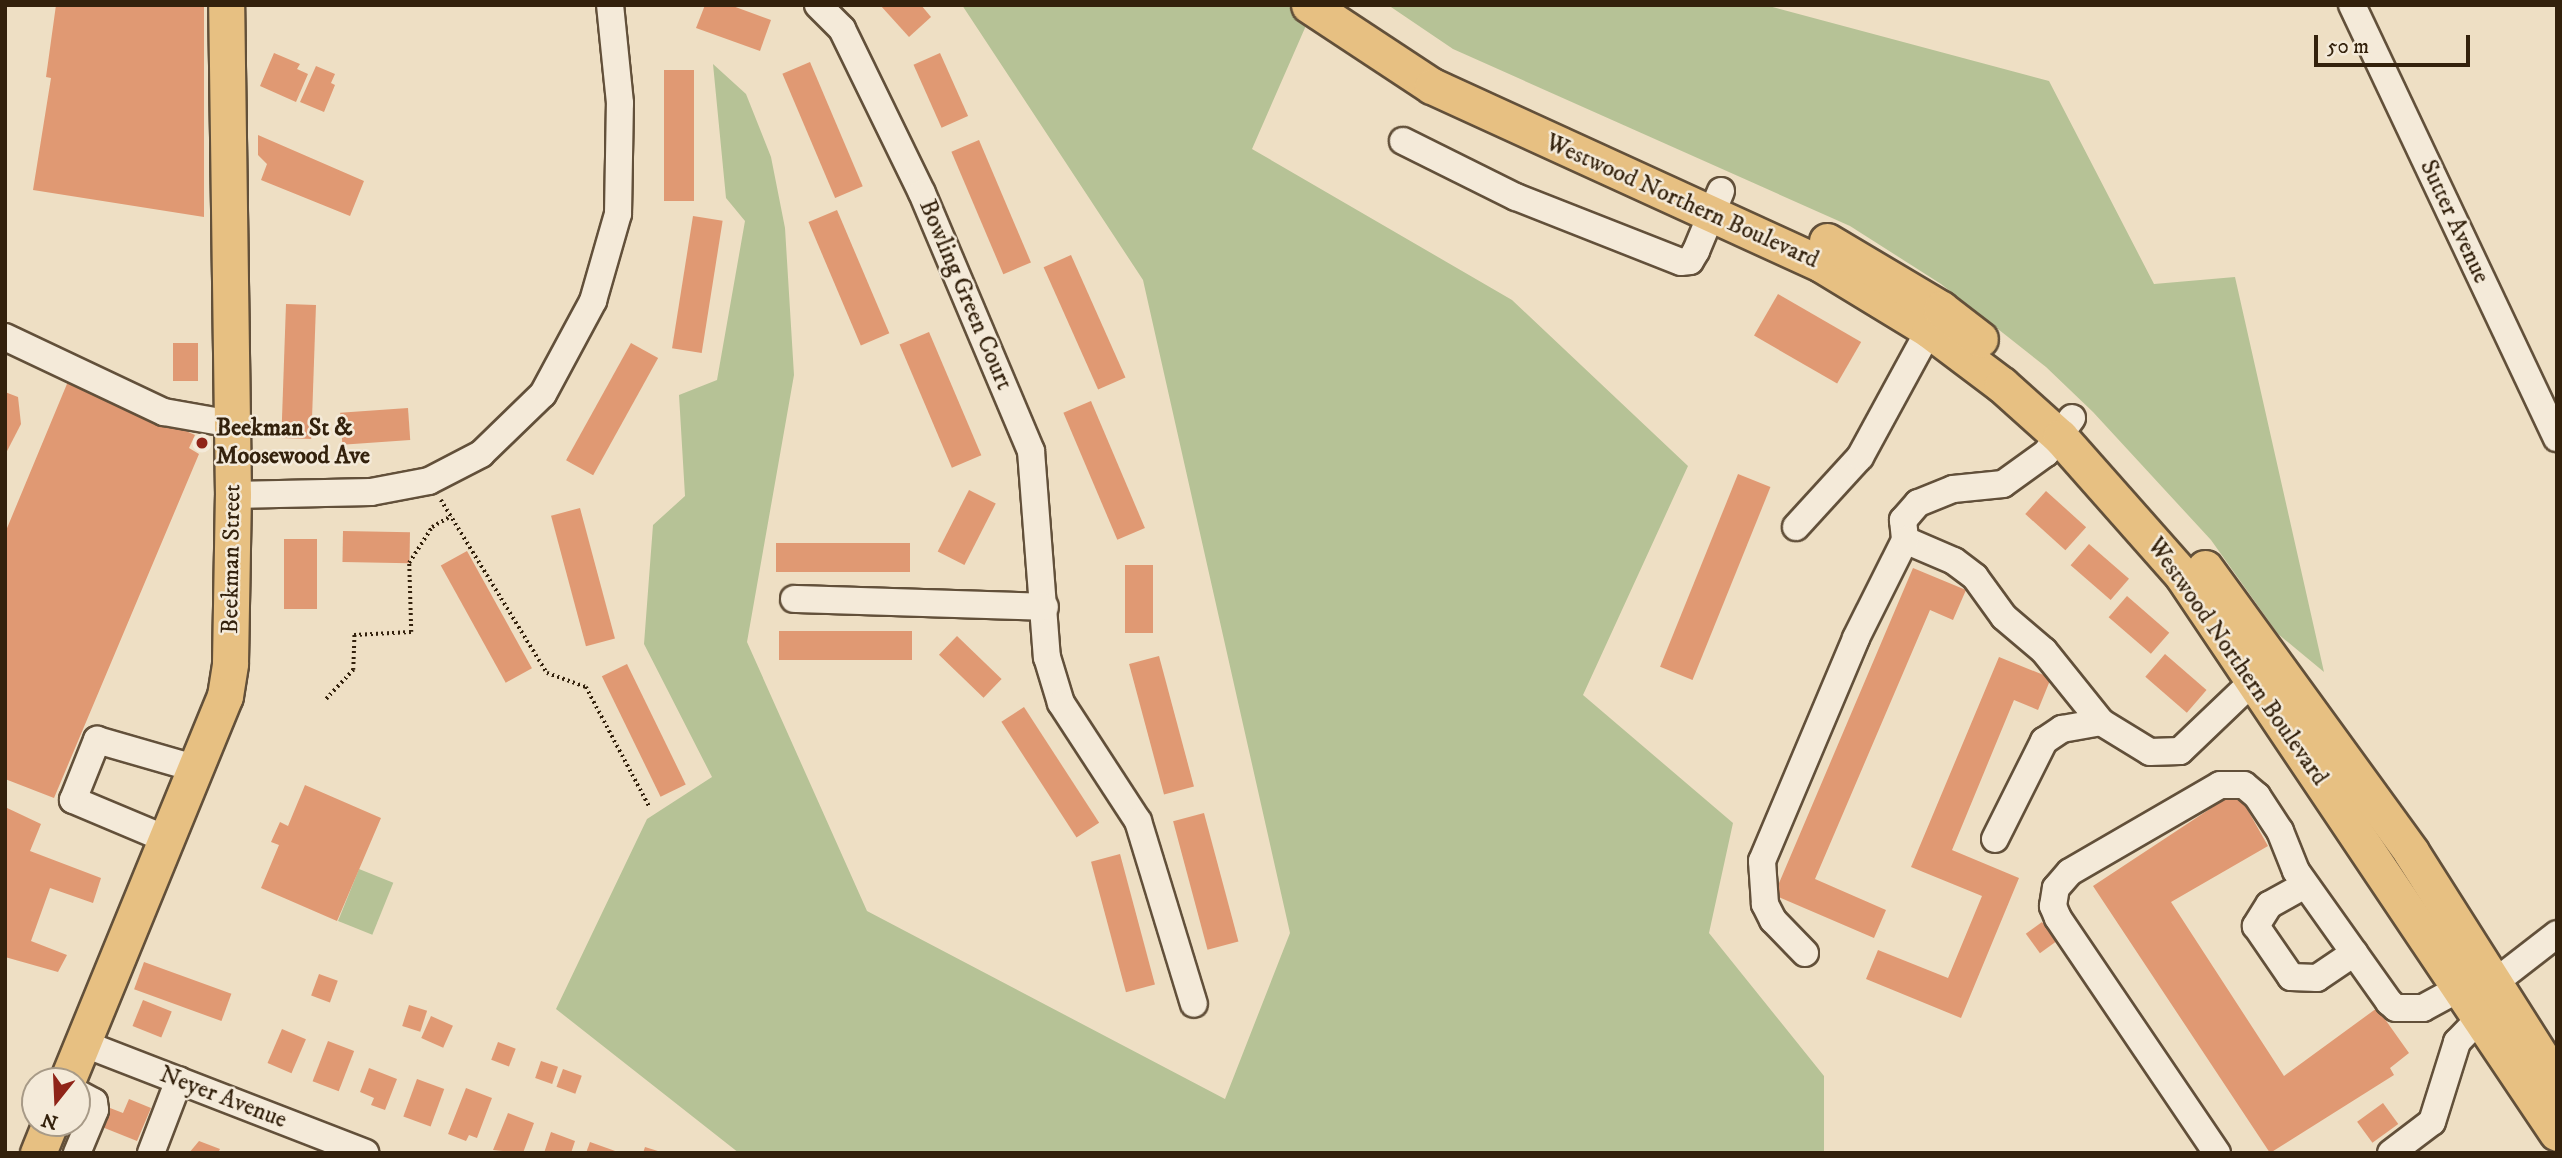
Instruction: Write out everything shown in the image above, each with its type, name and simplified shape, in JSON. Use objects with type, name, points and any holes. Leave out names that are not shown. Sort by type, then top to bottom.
[{"type":"main road","name":"Beekman Street","points":[[72,1067],[225,696],[230,663],[233,495],[226,5]]},
{"type":"main road","name":"Westwood Northern Boulevard","points":[[1309,5],[1364,46],[1432,86],[1518,129],[1716,201]]},
{"type":"main road","name":"Westwood Northern Boulevard","points":[[1349,5],[1440,65],[1716,201],[1821,264],[1935,320],[2002,385],[2066,428],[2182,575],[2264,672],[2476,998],[2557,1133]]},
{"type":"main road","name":"Westwood Northern Boulevard","points":[[2476,998],[2557,1082]]},
{"type":"street","points":[[233,495],[371,492],[429,481],[481,454],[543,394],[593,301],[618,214],[620,103],[610,5]]},
{"type":"street","name":"Bowling Green Court","points":[[818,5],[842,29],[922,193],[1031,451],[1047,657],[1062,703],[1138,821],[1194,1004]]},
{"type":"street","name":"Sutter Avenue","points":[[2352,5],[2557,438]]},
{"type":"street","points":[[1403,141],[1516,197],[1681,262],[1690,261],[1716,201]]},
{"type":"street","points":[[1796,527],[1860,457],[1935,320]]},
{"type":"street","points":[[5,337],[164,412],[232,424]]},
{"type":"street","points":[[1805,953],[1769,912],[1760,884],[1762,860],[1856,638],[1905,540],[1903,520],[1918,503],[1952,489],[2003,484],[2029,469],[2066,428]]},
{"type":"street","points":[[1905,540],[1954,561],[1975,577],[2004,617],[2044,651],[2101,722],[2151,751],[2180,751],[2264,672]]},
{"type":"street","points":[[794,599],[1045,607]]},
{"type":"street","points":[[1994,839],[2044,741],[2063,729],[2101,722]]},
{"type":"street","points":[[166,839],[73,800],[82,776],[97,740],[194,768]]},
{"type":"street","points":[[2217,1153],[2058,918],[2053,906],[2056,888],[2070,872],[2137,829],[2232,783],[2244,785],[2257,796],[2280,831],[2305,885],[2396,1008],[2423,1008],[2476,998],[2557,934]]},
{"type":"street","points":[[2305,885],[2269,905],[2256,926],[2291,977],[2317,978],[2354,953]]},
{"type":"street","points":[[2391,1153],[2432,1122],[2457,1042],[2476,998]]},
{"type":"street","name":"Neyer Avenue","points":[[82,1042],[365,1153]]},
{"type":"street","points":[[151,1153],[179,1080]]},
{"type":"path","points":[[429,481],[547,673],[586,687],[649,806]]},
{"type":"path","points":[[326,699],[353,670],[354,635],[411,632],[410,564],[432,527],[451,516]]},
{"type":"green space","points":[[962,5],[1315,5],[1252,149],[1512,300],[1688,466],[1583,695],[1733,823],[1709,933],[1824,1076],[1824,1153],[739,1153],[556,1009],[647,819],[712,777],[644,644],[653,525],[685,496],[679,395],[717,380],[745,221],[726,198],[713,64],[746,94],[771,157],[785,228],[794,375],[747,642],[867,911],[1225,1099],[1290,933],[1143,280]]},
{"type":"green space","points":[[1388,5],[1765,5],[2049,81],[2154,284],[2235,277],[2324,672],[2278,634],[2211,540],[2093,412],[2046,367],[1941,284],[1850,226],[1453,49]]},
{"type":"green space","points":[[359,869],[393,883],[372,935],[338,921]]},
{"type":"building","points":[[56,5],[204,5],[204,217],[33,190],[51,78],[46,77]]},
{"type":"building","points":[[705,5],[730,5],[771,20],[760,51],[696,28]]},
{"type":"building","points":[[880,5],[921,5],[931,17],[909,37]]},
{"type":"building","points":[[274,53],[300,64],[297,69],[308,74],[296,102],[260,86]]},
{"type":"building","points":[[940,53],[968,116],[942,128],[914,65]]},
{"type":"building","points":[[810,62],[863,186],[835,198],[782,74]]},
{"type":"building","points":[[316,66],[335,74],[331,83],[335,85],[324,112],[300,102]]},
{"type":"building","points":[[664,70],[694,70],[694,201],[664,201]]},
{"type":"building","points":[[258,135],[364,181],[350,216],[261,180],[267,164],[258,155]]},
{"type":"building","points":[[979,140],[1031,262],[1003,274],[951,152]]},
{"type":"building","points":[[837,210],[889,333],[861,345],[808,222]]},
{"type":"building","points":[[693,216],[723,221],[702,353],[672,348]]},
{"type":"building","points":[[1071,255],[1126,377],[1098,390],[1044,267]]},
{"type":"building","points":[[1778,294],[1861,342],[1837,384],[1754,336]]},
{"type":"building","points":[[286,304],[316,305],[311,439],[281,438]]},
{"type":"building","points":[[929,332],[981,455],[952,468],[900,345]]},
{"type":"building","points":[[173,343],[198,343],[198,381],[173,381]]},
{"type":"building","points":[[631,343],[658,358],[593,475],[566,460]]},
{"type":"building","points":[[69,379],[195,435],[189,448],[199,454],[54,798],[5,779],[5,533]]},
{"type":"building","points":[[5,392],[18,397],[21,424],[5,455]]},
{"type":"building","points":[[1091,401],[1145,528],[1117,540],[1063,413]]},
{"type":"building","points":[[408,408],[410,440],[342,445],[340,413]]},
{"type":"building","points":[[1738,474],[1770,487],[1693,680],[1660,667]]},
{"type":"building","points":[[969,490],[996,504],[964,565],[938,551]]},
{"type":"building","points":[[2046,491],[2086,527],[2065,550],[2025,514]]},
{"type":"building","points":[[580,508],[615,638],[586,646],[551,516]]},
{"type":"building","points":[[343,531],[410,532],[409,563],[342,562]]},
{"type":"building","points":[[284,539],[317,539],[317,609],[284,609]]},
{"type":"building","points":[[776,543],[910,543],[910,572],[776,572]]},
{"type":"building","points":[[2089,544],[2129,579],[2111,600],[2071,565]]},
{"type":"building","points":[[467,551],[532,668],[506,683],[441,566]]},
{"type":"building","points":[[1125,565],[1153,565],[1153,633],[1125,633]]},
{"type":"building","points":[[1913,568],[1966,590],[1953,620],[1930,610],[1815,879],[1886,910],[1874,938],[1774,895]]},
{"type":"building","points":[[2127,596],[2169,633],[2151,654],[2109,617]]},
{"type":"building","points":[[779,631],[912,631],[912,660],[779,660]]},
{"type":"building","points":[[957,636],[1002,679],[984,698],[939,655]]},
{"type":"building","points":[[2165,654],[2207,690],[2187,713],[2145,677]]},
{"type":"building","points":[[1159,656],[1194,786],[1164,794],[1129,664]]},
{"type":"building","points":[[1999,657],[2051,678],[2038,710],[2014,700],[1952,850],[2019,878],[1961,1018],[1866,979],[1878,950],[1948,978],[1982,896],[1911,867]]},
{"type":"building","points":[[627,664],[686,784],[661,797],[602,676]]},
{"type":"building","points":[[1024,707],[1099,823],[1077,837],[1001,722]]},
{"type":"building","points":[[305,785],[381,818],[337,921],[261,888],[279,845],[271,842],[280,822],[288,826]]},
{"type":"building","points":[[2237,791],[2268,846],[2171,902],[2284,1076],[2377,1008],[2409,1053],[2390,1068],[2394,1075],[2270,1153],[2093,886]]},
{"type":"building","points":[[5,807],[41,824],[30,851],[101,878],[93,903],[50,888],[31,941],[67,955],[58,972],[5,957]]},
{"type":"building","points":[[1204,813],[1238,941],[1208,950],[1173,821]]},
{"type":"building","points":[[1120,854],[1155,984],[1126,992],[1091,862]]},
{"type":"building","points":[[2042,922],[2056,941],[2040,953],[2026,934]]},
{"type":"building","points":[[144,962],[231,994],[221,1021],[134,989]]},
{"type":"building","points":[[319,974],[338,981],[330,1002],[311,996]]},
{"type":"building","points":[[143,1000],[172,1012],[161,1038],[133,1026]]},
{"type":"building","points":[[409,1005],[427,1011],[420,1032],[402,1026]]},
{"type":"building","points":[[431,1016],[453,1026],[443,1048],[421,1038]]},
{"type":"building","points":[[282,1029],[306,1039],[291,1073],[268,1063]]},
{"type":"building","points":[[328,1041],[354,1051],[339,1091],[313,1081]]},
{"type":"building","points":[[498,1042],[516,1049],[509,1067],[491,1060]]},
{"type":"building","points":[[541,1061],[558,1067],[552,1084],[535,1078]]},
{"type":"building","points":[[369,1068],[397,1079],[385,1110],[371,1105],[374,1098],[360,1092]]},
{"type":"building","points":[[563,1069],[582,1076],[575,1094],[557,1087]]},
{"type":"building","points":[[417,1079],[444,1089],[431,1127],[403,1117]]},
{"type":"building","points":[[466,1088],[492,1098],[477,1138],[469,1135],[466,1141],[448,1134]]},
{"type":"building","points":[[129,1099],[151,1108],[137,1141],[102,1127],[110,1108],[123,1113]]},
{"type":"building","points":[[2383,1103],[2398,1124],[2372,1143],[2357,1122]]},
{"type":"building","points":[[508,1113],[534,1123],[523,1153],[493,1150]]},
{"type":"building","points":[[551,1132],[575,1141],[571,1153],[544,1153]]},
{"type":"building","points":[[199,1141],[220,1149],[218,1153],[189,1153]]},
{"type":"building","points":[[590,1142],[618,1152],[618,1153],[586,1153]]},
{"type":"building","points":[[645,1147],[661,1152],[661,1153],[643,1153]]},
{"type":"place","name":"Beekman St & Moosewood Ave","points":[[202,443]]}]
